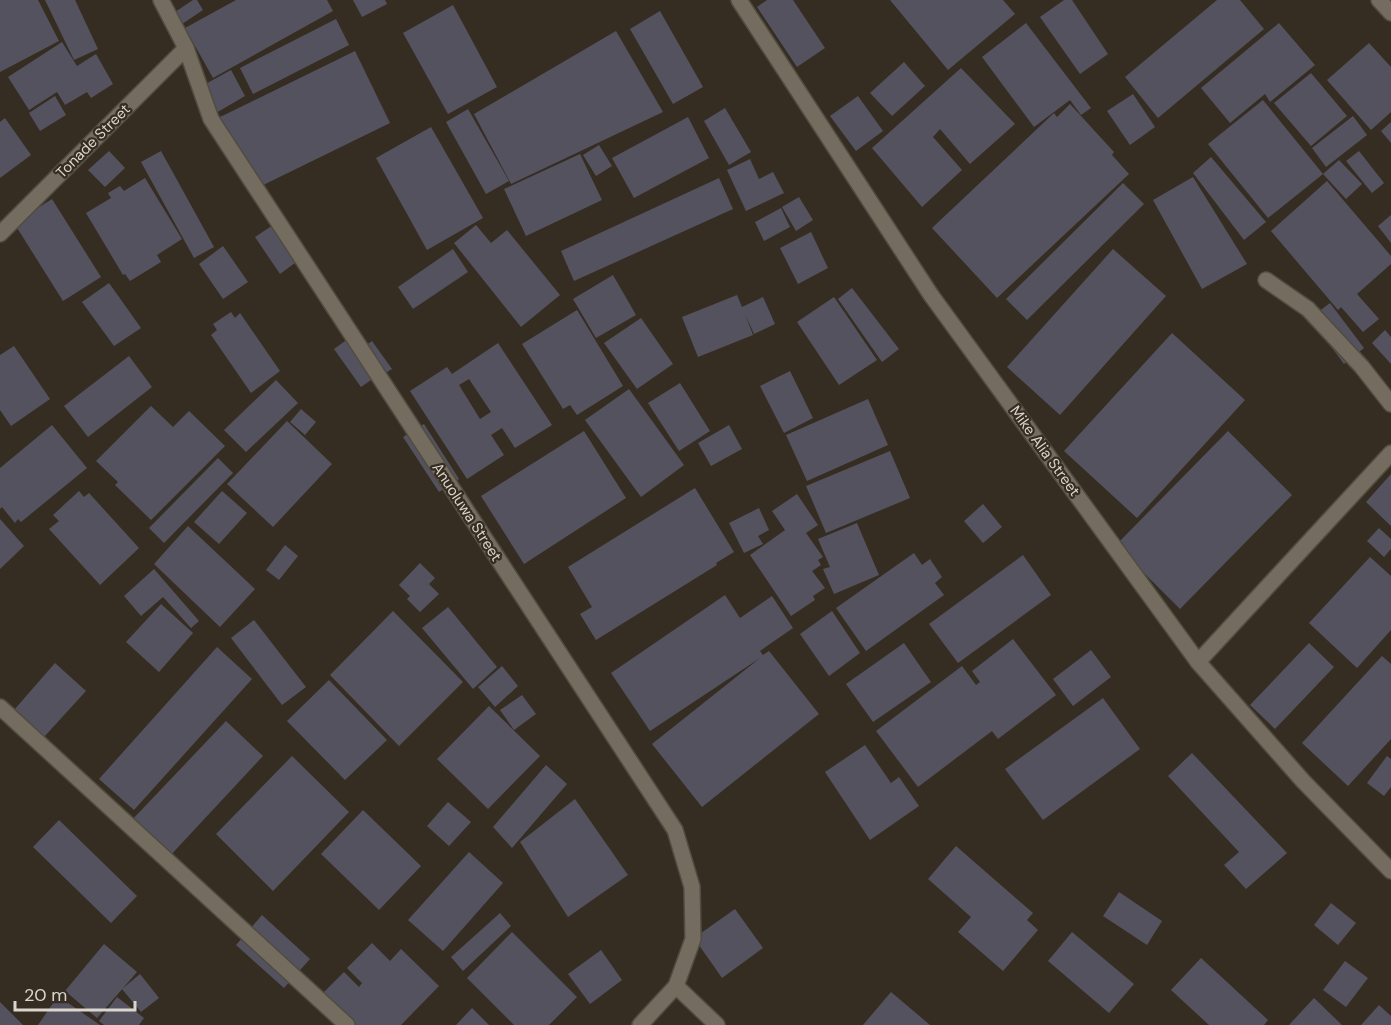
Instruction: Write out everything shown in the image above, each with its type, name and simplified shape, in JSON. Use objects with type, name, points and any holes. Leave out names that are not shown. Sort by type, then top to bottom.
[{"type":"street","name":"Anuoluwa Street","points":[[161,0],[186,48],[211,119],[675,830],[692,887],[693,939],[676,986]]},
{"type":"street","name":"Mike Alia Street","points":[[739,0],[931,295],[1198,662],[1303,781],[1391,871]]},
{"type":"street","points":[[1379,0],[1391,13]]},
{"type":"street","name":"Tonade Street","points":[[0,234],[186,48]]},
{"type":"street","points":[[1266,280],[1308,309],[1362,368],[1391,404]]},
{"type":"street","points":[[1198,662],[1391,453]]},
{"type":"street","points":[[0,707],[347,1025]]},
{"type":"street","points":[[640,1025],[676,986],[717,1025]]},
{"type":"building","points":[[0,0],[38,0],[59,41],[0,72]]},
{"type":"building","points":[[45,0],[75,0],[98,49],[74,60]]},
{"type":"building","points":[[193,0],[197,0],[203,10],[176,28],[169,16]]},
{"type":"building","points":[[236,0],[327,0],[333,11],[213,78],[185,28]]},
{"type":"building","points":[[353,0],[385,0],[387,4],[362,17]]},
{"type":"building","points":[[767,0],[793,0],[825,48],[797,67],[757,7]]},
{"type":"building","points":[[890,0],[1003,0],[1015,14],[948,70]]},
{"type":"building","points":[[1064,0],[1072,0],[1108,54],[1080,74],[1040,17]]},
{"type":"building","points":[[1217,0],[1240,0],[1264,29],[1158,118],[1125,77]]},
{"type":"building","points":[[453,5],[497,87],[448,114],[403,33]]},
{"type":"building","points":[[660,11],[703,87],[673,104],[630,29]]},
{"type":"building","points":[[336,19],[349,45],[253,94],[240,68]]},
{"type":"building","points":[[1026,23],[1091,108],[1081,115],[1070,100],[1034,127],[982,57]]},
{"type":"building","points":[[1279,23],[1315,65],[1270,102],[1265,94],[1230,123],[1201,88]]},
{"type":"building","points":[[616,31],[663,112],[511,184],[474,114]]},
{"type":"building","points":[[62,42],[77,66],[96,54],[113,84],[91,98],[87,92],[65,105],[57,92],[29,110],[8,77]]},
{"type":"building","points":[[1369,43],[1391,67],[1391,112],[1371,130],[1327,80]]},
{"type":"building","points":[[355,51],[390,123],[253,190],[218,118]]},
{"type":"building","points":[[904,62],[925,86],[892,116],[870,93]]},
{"type":"building","points":[[961,68],[1015,124],[970,164],[940,129],[933,137],[962,170],[922,207],[872,148]]},
{"type":"building","points":[[231,70],[245,96],[216,113],[200,87]]},
{"type":"building","points":[[1311,73],[1347,116],[1311,146],[1274,103]]},
{"type":"building","points":[[1133,94],[1155,127],[1130,145],[1107,111]]},
{"type":"building","points":[[55,96],[66,115],[40,131],[29,113]]},
{"type":"building","points":[[858,96],[883,131],[856,151],[830,116]]},
{"type":"building","points":[[1263,100],[1323,174],[1268,218],[1208,144]]},
{"type":"building","points":[[1070,104],[1114,152],[1112,155],[1129,174],[997,298],[932,228],[1054,113],[1057,117]]},
{"type":"building","points":[[725,108],[751,152],[729,165],[704,121]]},
{"type":"building","points":[[468,109],[509,181],[486,194],[446,122]]},
{"type":"building","points":[[1353,116],[1367,135],[1326,167],[1312,148]]},
{"type":"building","points":[[688,117],[709,158],[634,198],[612,158]]},
{"type":"building","points":[[5,118],[31,155],[0,178],[0,122]]},
{"type":"building","points":[[1391,122],[1391,143],[1381,131]]},
{"type":"building","points":[[431,127],[483,218],[427,250],[376,158]]},
{"type":"building","points":[[599,145],[612,166],[596,176],[583,155]]},
{"type":"building","points":[[109,151],[125,168],[105,187],[88,170]]},
{"type":"building","points":[[161,151],[214,247],[194,258],[141,162]]},
{"type":"building","points":[[1359,151],[1384,183],[1372,193],[1346,161]]},
{"type":"building","points":[[580,154],[602,200],[526,236],[504,189]]},
{"type":"building","points":[[1211,157],[1266,222],[1244,240],[1193,173]]},
{"type":"building","points":[[750,159],[759,179],[773,172],[784,193],[746,211],[727,170]]},
{"type":"building","points":[[1339,160],[1362,184],[1346,199],[1323,174]]},
{"type":"building","points":[[1193,177],[1247,264],[1202,289],[1153,200]]},
{"type":"building","points":[[145,178],[182,239],[157,255],[161,262],[130,281],[125,274],[123,275],[86,213],[111,198],[108,193],[120,186],[124,191]]},
{"type":"building","points":[[719,178],[733,209],[574,281],[561,251]]},
{"type":"building","points":[[1327,181],[1391,256],[1391,264],[1357,294],[1379,319],[1363,332],[1341,307],[1338,310],[1271,231]]},
{"type":"building","points":[[1123,183],[1144,204],[1027,320],[1006,299]]},
{"type":"building","points":[[799,197],[813,220],[796,231],[782,207]]},
{"type":"building","points":[[52,199],[101,277],[63,301],[14,223]]},
{"type":"building","points":[[781,208],[790,227],[764,241],[755,222]]},
{"type":"building","points":[[1391,215],[1391,243],[1378,226]]},
{"type":"building","points":[[279,221],[303,257],[280,274],[255,237]]},
{"type":"building","points":[[476,225],[491,243],[507,230],[560,295],[521,327],[454,243]]},
{"type":"building","points":[[811,232],[828,268],[798,284],[780,248]]},
{"type":"building","points":[[223,246],[248,282],[223,299],[199,264]]},
{"type":"building","points":[[453,249],[468,272],[413,309],[398,287]]},
{"type":"building","points":[[1113,249],[1166,296],[1060,415],[1007,367]]},
{"type":"building","points":[[613,275],[636,315],[596,338],[573,299]]},
{"type":"building","points":[[109,283],[141,328],[114,346],[82,302]]},
{"type":"building","points":[[852,288],[899,349],[882,362],[838,299]]},
{"type":"building","points":[[737,295],[742,307],[763,297],[775,324],[754,334],[745,314],[753,335],[698,357],[682,317]]},
{"type":"building","points":[[834,297],[877,360],[839,385],[797,322]]},
{"type":"building","points":[[1330,303],[1364,348],[1344,364],[1310,318]]},
{"type":"building","points":[[577,310],[623,386],[577,415],[570,405],[563,409],[522,344]]},
{"type":"building","points":[[231,312],[235,318],[240,313],[280,371],[251,393],[211,335],[217,330],[213,324]]},
{"type":"building","points":[[641,318],[673,364],[637,389],[604,343]]},
{"type":"building","points":[[1385,330],[1391,337],[1391,364],[1372,343]]},
{"type":"building","points":[[356,333],[365,346],[372,341],[392,369],[382,375],[381,373],[361,387],[334,349]]},
{"type":"building","points":[[1172,333],[1245,400],[1137,518],[1064,451]]},
{"type":"building","points":[[498,343],[552,425],[515,448],[502,428],[491,435],[504,455],[467,479],[410,391],[447,367],[452,374]],"holes":[[[469,379],[491,412],[480,419],[459,385]]]},
{"type":"building","points":[[14,346],[50,399],[11,426],[0,410],[0,355]]},
{"type":"building","points":[[129,356],[152,387],[88,437],[64,406]]},
{"type":"building","points":[[790,371],[813,418],[784,433],[760,386]]},
{"type":"building","points":[[276,380],[298,403],[246,452],[224,430]]},
{"type":"building","points":[[680,383],[710,431],[679,451],[648,403]]},
{"type":"building","points":[[629,389],[684,465],[641,497],[585,420]]},
{"type":"building","points":[[868,399],[888,445],[807,481],[786,435]]},
{"type":"building","points":[[151,406],[173,427],[189,411],[225,446],[151,520],[115,485],[118,482],[96,461]]},
{"type":"building","points":[[301,409],[316,422],[305,435],[290,422]]},
{"type":"building","points":[[287,421],[332,464],[273,527],[227,484]]},
{"type":"building","points":[[424,424],[459,479],[439,492],[403,437]]},
{"type":"building","points":[[52,425],[87,468],[21,522],[18,519],[15,523],[2,507],[0,509],[0,468]]},
{"type":"building","points":[[729,425],[742,449],[711,466],[698,443]]},
{"type":"building","points":[[584,431],[626,498],[524,564],[481,496]]},
{"type":"building","points":[[1228,431],[1292,495],[1180,609],[1116,545]]},
{"type":"building","points":[[890,451],[910,498],[826,533],[806,486]]},
{"type":"building","points":[[218,458],[233,473],[164,543],[149,528]]},
{"type":"building","points":[[1391,474],[1391,526],[1366,502]]},
{"type":"building","points":[[695,488],[734,552],[716,563],[717,565],[596,640],[580,614],[592,607],[568,567]]},
{"type":"building","points":[[79,491],[84,497],[89,493],[139,548],[100,585],[49,529],[59,521],[53,515]]},
{"type":"building","points":[[222,491],[247,513],[219,544],[194,522]]},
{"type":"building","points":[[797,494],[818,525],[806,533],[823,557],[818,560],[821,565],[812,571],[825,588],[813,596],[815,600],[791,616],[750,555],[785,530],[772,511]]},
{"type":"building","points":[[983,504],[1002,527],[983,543],[964,521]]},
{"type":"building","points":[[759,508],[769,530],[758,536],[763,544],[744,553],[729,523]]},
{"type":"building","points":[[0,519],[24,546],[0,569]]},
{"type":"building","points":[[857,523],[879,575],[834,594],[823,569],[830,567],[818,539]]},
{"type":"building","points":[[188,526],[255,589],[220,627],[154,564]]},
{"type":"building","points":[[1379,528],[1391,539],[1391,549],[1384,557],[1367,541]]},
{"type":"building","points":[[285,545],[298,556],[279,580],[266,570]]},
{"type":"building","points":[[914,553],[922,565],[930,559],[942,577],[935,583],[944,595],[866,651],[836,608]]},
{"type":"building","points":[[1023,555],[1051,595],[958,663],[929,624]]},
{"type":"building","points":[[1370,557],[1391,576],[1391,630],[1357,668],[1309,623]]},
{"type":"building","points":[[420,563],[435,578],[429,584],[439,594],[420,612],[407,599],[410,596],[399,585]]},
{"type":"building","points":[[154,569],[199,621],[191,628],[163,597],[141,616],[124,596]]},
{"type":"building","points":[[725,595],[740,618],[772,596],[793,628],[760,651],[763,655],[769,651],[819,714],[702,807],[652,744],[760,658],[650,731],[611,673]]},
{"type":"building","points":[[161,604],[193,633],[159,672],[126,642]]},
{"type":"building","points":[[448,607],[497,667],[473,689],[422,628]]},
{"type":"building","points":[[393,611],[463,682],[399,746],[330,675]]},
{"type":"building","points":[[832,611],[860,653],[829,676],[800,634]]},
{"type":"building","points":[[254,620],[306,687],[282,705],[231,638]]},
{"type":"building","points":[[1013,639],[1056,695],[998,739],[992,731],[918,787],[876,731],[962,666],[976,685],[980,682],[972,671]]},
{"type":"building","points":[[904,643],[931,682],[873,722],[846,684]]},
{"type":"building","points":[[1309,643],[1334,667],[1275,729],[1250,705]]},
{"type":"building","points":[[217,647],[252,679],[134,810],[99,779]]},
{"type":"building","points":[[1091,650],[1111,677],[1073,706],[1053,679]]},
{"type":"building","points":[[1382,656],[1391,664],[1391,739],[1348,786],[1302,743]]},
{"type":"building","points":[[55,663],[86,691],[44,737],[14,710]]},
{"type":"building","points":[[502,666],[518,686],[495,707],[478,687]]},
{"type":"building","points":[[329,680],[387,740],[345,780],[287,721]]},
{"type":"building","points":[[522,695],[536,714],[514,730],[500,710]]},
{"type":"building","points":[[1103,698],[1140,749],[1043,820],[1005,769]]},
{"type":"building","points":[[489,706],[540,756],[488,809],[437,759]]},
{"type":"building","points":[[226,721],[263,756],[168,858],[130,822]]},
{"type":"building","points":[[865,745],[891,783],[899,777],[919,806],[870,840],[825,772]]},
{"type":"building","points":[[1192,753],[1287,853],[1246,889],[1224,865],[1239,852],[1168,776]]},
{"type":"building","points":[[292,756],[349,812],[273,891],[216,834]]},
{"type":"building","points":[[1387,756],[1391,759],[1391,787],[1384,796],[1367,783]]},
{"type":"building","points":[[546,765],[567,784],[512,848],[493,827]]},
{"type":"building","points":[[575,799],[628,875],[568,917],[520,842]]},
{"type":"building","points":[[448,802],[471,822],[449,846],[427,826]]},
{"type":"building","points":[[363,810],[421,866],[379,910],[321,854]]},
{"type":"building","points":[[59,820],[137,896],[111,923],[33,847]]},
{"type":"building","points":[[956,846],[1033,913],[1027,920],[1038,930],[1003,971],[958,932],[971,917],[928,879]]},
{"type":"building","points":[[469,852],[503,883],[443,951],[408,920]]},
{"type":"building","points":[[1119,892],[1162,921],[1147,945],[1103,916]]},
{"type":"building","points":[[1331,903],[1356,923],[1338,945],[1314,925]]},
{"type":"building","points":[[735,909],[763,948],[722,978],[694,938]]},
{"type":"building","points":[[500,913],[511,926],[463,971],[451,957]]},
{"type":"building","points":[[262,915],[310,959],[284,988],[236,945]]},
{"type":"building","points":[[512,932],[577,997],[549,1025],[514,1025],[467,978]]},
{"type":"building","points":[[1072,932],[1134,984],[1109,1013],[1048,961]]},
{"type":"building","points":[[372,943],[390,961],[401,949],[439,986],[401,1025],[348,1025],[319,997],[344,972],[359,987],[362,983],[347,968]]},
{"type":"building","points":[[104,944],[137,972],[97,1018],[65,991]]},
{"type":"building","points":[[601,950],[622,980],[590,1004],[568,974]]},
{"type":"building","points":[[1201,958],[1268,1020],[1264,1025],[1209,1025],[1171,990]]},
{"type":"building","points":[[1345,961],[1368,978],[1346,1007],[1323,990]]},
{"type":"building","points":[[140,974],[159,998],[141,1012],[122,989]]},
{"type":"building","points":[[891,992],[930,1025],[863,1025]]},
{"type":"building","points":[[58,996],[100,1025],[38,1025]]},
{"type":"building","points":[[117,997],[144,1018],[139,1025],[104,1025],[99,1021]]},
{"type":"building","points":[[1314,998],[1342,1025],[1289,1025]]},
{"type":"building","points":[[0,1002],[23,1025],[0,1025]]},
{"type":"building","points":[[1379,1005],[1391,1016],[1391,1025],[1361,1025]]},
{"type":"building","points":[[472,1008],[489,1025],[456,1025]]}]
